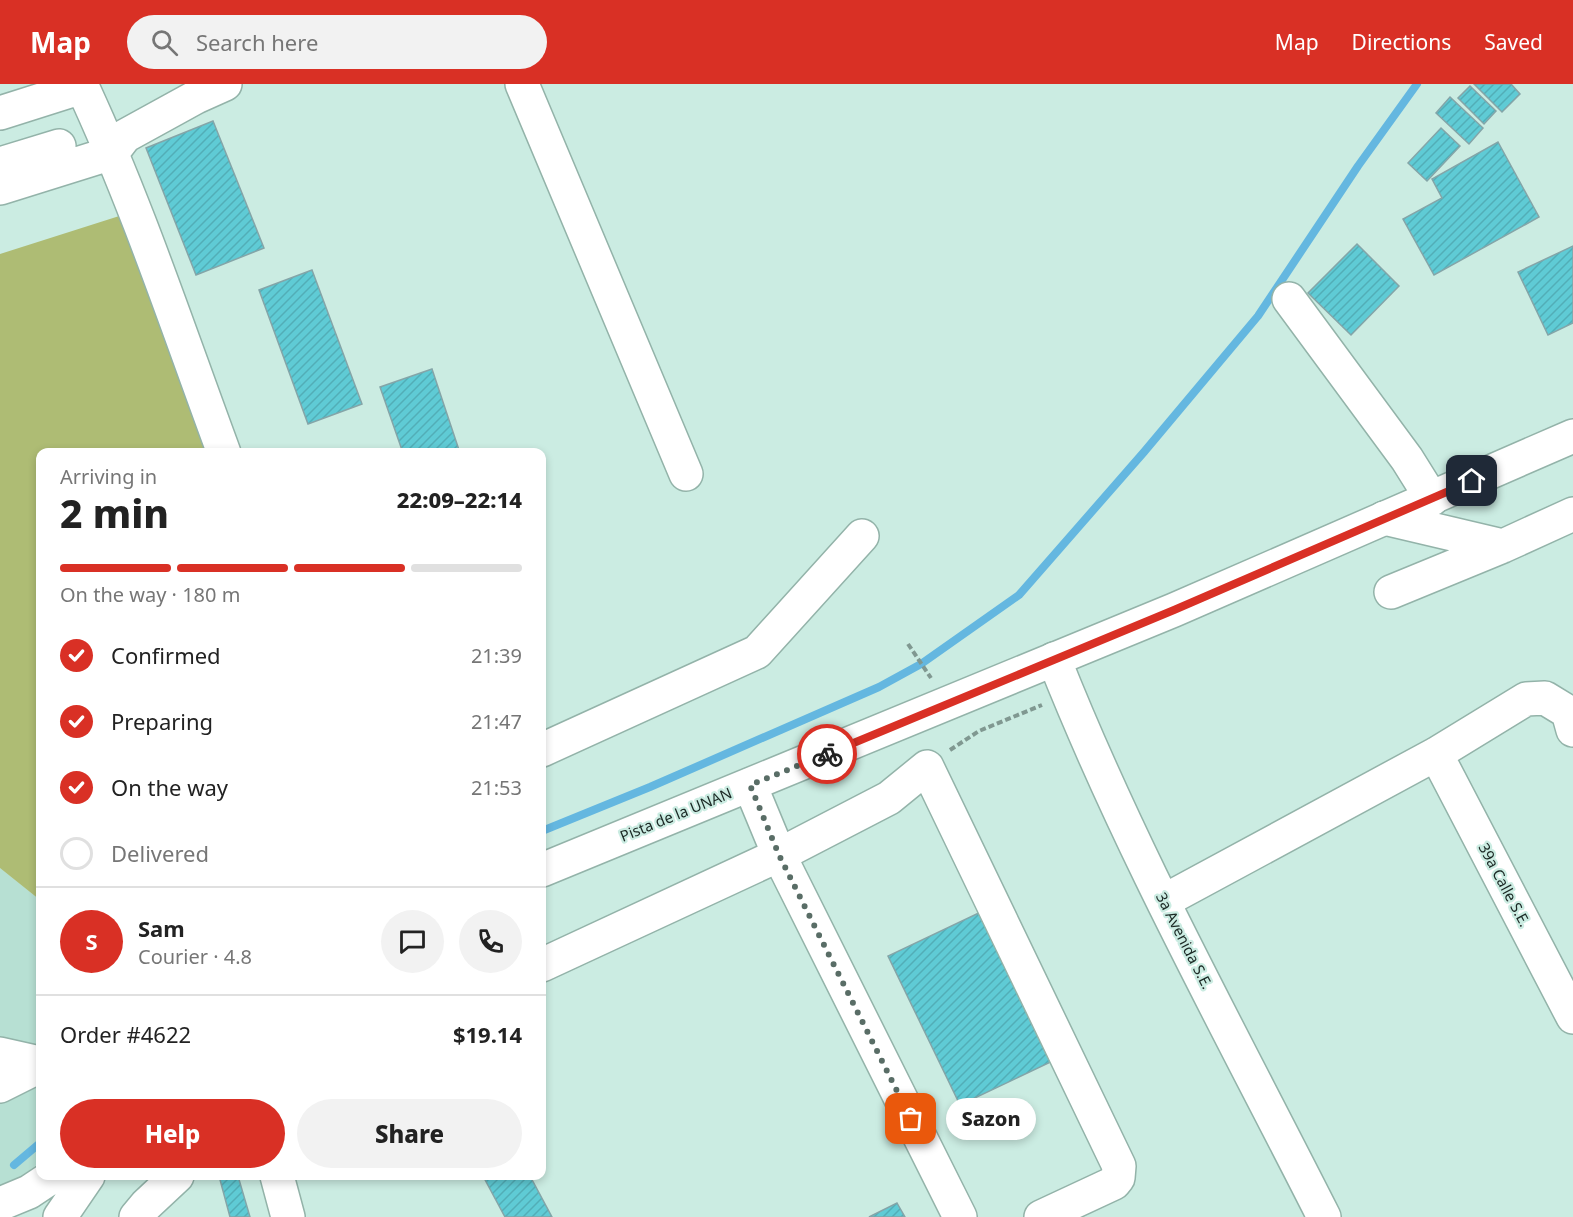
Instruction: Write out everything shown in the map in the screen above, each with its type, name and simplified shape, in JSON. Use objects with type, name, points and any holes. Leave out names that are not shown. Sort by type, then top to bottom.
[{"type":"street","points":[[0,188],[113,141],[225,84]]},
{"type":"street","points":[[522,84],[686,474]]},
{"type":"street","points":[[0,112],[82,85],[113,141],[222,448]]},
{"type":"street","points":[[0,164],[113,141]]},
{"type":"street","points":[[1289,299],[1407,459],[1432,499]]},
{"type":"street","name":"Pista de la UNAN","points":[[546,868],[1174,610],[1573,436]]},
{"type":"street","points":[[1391,592],[1503,546],[1573,514]]},
{"type":"street","points":[[1384,518],[1503,546]]},
{"type":"street","points":[[546,748],[757,652],[862,536]]},
{"type":"street","name":"3a Avenida S.E.","points":[[1054,659],[1094,757],[1324,1217]]},
{"type":"street","points":[[1164,901],[1436,754],[1526,699],[1545,698],[1568,712],[1573,729]]},
{"type":"street","name":"39a Calle S.E.","points":[[1436,754],[1573,1017]]},
{"type":"street","points":[[546,963],[779,855],[889,798],[927,767],[1119,1166],[1118,1178],[1114,1183],[1041,1217]]},
{"type":"street","points":[[750,785],[779,855],[960,1217]]},
{"type":"street","points":[[0,1054],[36,1064]]},
{"type":"street","points":[[0,1086],[36,1067]]},
{"type":"street","points":[[0,1204],[29,1192],[47,1180]]},
{"type":"street","points":[[60,1217],[85,1180]]},
{"type":"street","points":[[136,1217],[146,1204],[173,1180]]},
{"type":"street","points":[[278,1180],[288,1217]]},
{"type":"path","points":[[908,644],[931,678]]},
{"type":"path","points":[[927,767],[979,730],[1068,694]]},
{"type":"shaded area","points":[[0,868],[36,897],[36,1165],[14,1182],[0,1186]]},
{"type":"green space","points":[[135,211],[222,448],[36,448],[36,897],[0,868],[0,254]]},
{"type":"building","points":[[1474,84],[1511,84],[1520,94],[1502,112]]},
{"type":"building","points":[[1470,86],[1496,111],[1484,124],[1458,98]]},
{"type":"building","points":[[1450,97],[1483,128],[1469,144],[1436,113]]},
{"type":"building","points":[[213,121],[264,248],[196,275],[146,148]]},
{"type":"building","points":[[1441,128],[1460,146],[1427,181],[1408,163]]},
{"type":"building","points":[[1498,142],[1539,217],[1434,275],[1403,219],[1442,198],[1432,179]]},
{"type":"building","points":[[1357,244],[1399,286],[1351,335],[1308,293]]},
{"type":"building","points":[[1573,246],[1573,323],[1548,335],[1518,272]]},
{"type":"building","points":[[312,270],[362,404],[308,424],[259,290]]},
{"type":"building","points":[[432,369],[458,448],[401,448],[380,387]]},
{"type":"building","points":[[985,910],[1057,1059],[960,1105],[888,956]]},
{"type":"building","points":[[220,1180],[239,1180],[250,1217],[230,1217]]},
{"type":"building","points":[[485,1180],[532,1180],[552,1217],[505,1217]]},
{"type":"building","points":[[897,1203],[905,1217],[869,1217]]},
{"type":"waterway","points":[[546,829],[650,787],[879,687],[921,664],[1019,595],[1144,452],[1258,316],[1358,166],[1417,84]]},
{"type":"waterway","points":[[14,1165],[36,1146]]},
{"type":"way so far","points":[[827,754],[750,785],[779,855],[911,1119]]},
{"type":"place","name":"Sazon","points":[[911,1119]]},
{"type":"route","points":[[827,754],[1174,610],[1472,481]]}]
